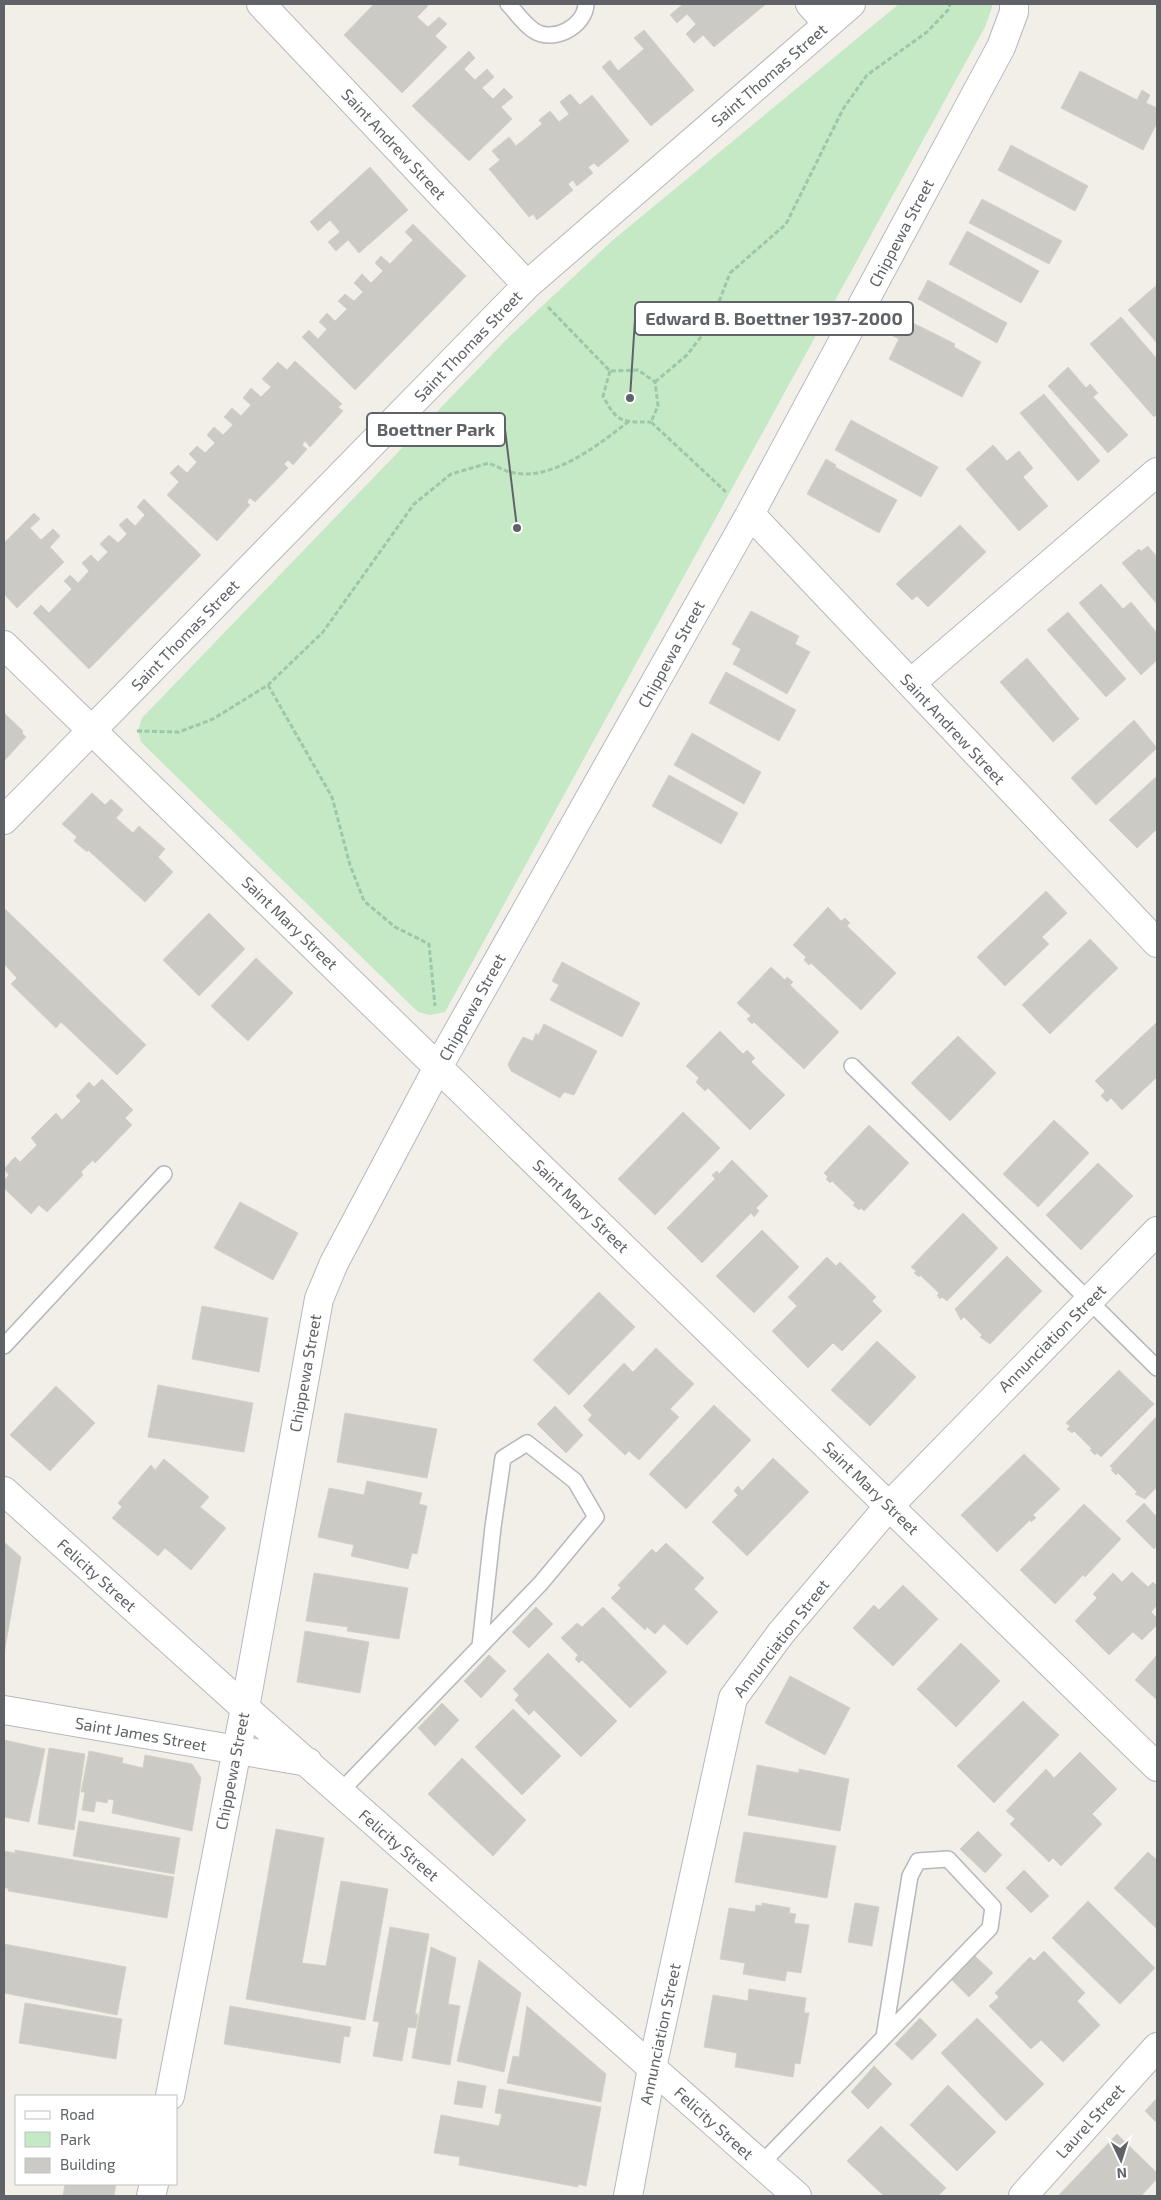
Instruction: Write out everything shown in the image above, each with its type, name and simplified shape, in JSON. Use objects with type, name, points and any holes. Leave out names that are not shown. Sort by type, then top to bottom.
[{"type":"street","name":"Saint Andrew Street","points":[[261,4],[527,285]]},
{"type":"street","points":[[810,4],[828,24]]},
{"type":"street","name":"Saint Thomas Street","points":[[4,820],[527,285],[852,4]]},
{"type":"street","name":"Chippewa Street","points":[[170,2095],[319,1299],[334,1263],[438,1067],[750,514],[1001,47],[1014,12],[1014,4]]},
{"type":"street","points":[[911,683],[1157,472]]},
{"type":"street","name":"Saint Andrew Street","points":[[750,514],[1157,944]]},
{"type":"street","name":"Saint Mary Street","points":[[4,644],[1157,1767]]},
{"type":"street","name":"Annunciation Street","points":[[628,2196],[652,2068],[733,1698],[781,1634],[889,1506],[1157,1231]]},
{"type":"street","name":"Felicity Street","points":[[4,1491],[244,1708],[308,1762],[797,2196]]},
{"type":"street","name":"Saint James Street","points":[[4,1710],[308,1762]]},
{"type":"street","name":"Laurel Street","points":[[1023,2196],[1157,2046]]},
{"type":"lane","points":[[508,4],[532,30],[543,35],[560,34],[574,26],[586,10],[586,4]]},
{"type":"lane","points":[[852,1066],[1157,1368]]},
{"type":"lane","points":[[4,1346],[164,1174]]},
{"type":"lane","points":[[340,1792],[480,1646],[540,1582],[596,1517],[575,1481],[527,1443],[503,1458],[493,1526],[480,1646]]},
{"type":"lane","points":[[761,2164],[990,1928],[993,1908],[948,1859],[918,1861],[910,1876],[884,2037]]},
{"type":"path","points":[[655,382],[687,355],[710,325],[730,273],[786,224],[843,109],[867,75],[927,32],[948,10],[950,4]]},
{"type":"path","points":[[527,285],[610,371],[638,370],[655,382],[658,406],[651,422]]},
{"type":"path","points":[[610,371],[603,396],[612,414],[628,422],[651,422],[750,514]]},
{"type":"path","points":[[91,730],[179,732],[213,719],[268,685],[323,632],[414,504],[451,474],[489,463],[511,472],[531,474],[551,469],[589,453],[628,422]]},
{"type":"path","points":[[268,685],[332,797],[350,865],[364,901],[395,926],[429,944],[435,1008]]},
{"type":"green space","points":[[899,4],[992,4],[992,7],[985,27],[445,1012],[430,1015],[418,1012],[141,742],[138,731],[142,718],[507,339],[613,240]]},
{"type":"building","points":[[374,4],[426,4],[428,6],[417,17],[428,27],[439,17],[447,24],[435,36],[447,47],[402,93],[344,35]]},
{"type":"building","points":[[683,4],[766,4],[714,47],[703,35],[694,43],[686,34],[696,24],[687,14],[677,23],[670,15]]},
{"type":"building","points":[[644,30],[694,90],[651,126],[602,67],[610,60],[618,71],[644,49],[634,38]]},
{"type":"building","points":[[469,51],[475,58],[464,69],[475,80],[487,69],[494,77],[482,88],[493,99],[504,88],[513,97],[501,107],[512,119],[469,161],[412,106]]},
{"type":"building","points":[[1080,71],[1137,100],[1142,90],[1150,95],[1146,103],[1157,108],[1157,123],[1143,150],[1061,108]]},
{"type":"building","points":[[570,94],[580,105],[592,95],[629,141],[598,167],[594,163],[588,167],[593,173],[577,186],[573,180],[568,184],[573,190],[537,220],[533,214],[529,217],[489,169],[500,160],[492,151],[509,137],[516,146],[542,124],[539,120],[550,111],[559,122],[569,114],[560,102]]},
{"type":"building","points":[[1011,145],[1088,186],[1075,211],[998,170]]},
{"type":"building","points":[[370,167],[408,210],[359,253],[348,240],[336,251],[328,242],[340,232],[330,220],[318,231],[310,222]]},
{"type":"building","points":[[982,199],[1062,241],[1049,264],[969,223]]},
{"type":"building","points":[[413,224],[466,276],[355,390],[302,337],[309,330],[318,339],[327,329],[319,322],[327,313],[335,321],[347,309],[338,301],[345,294],[354,301],[363,292],[354,283],[362,274],[371,283],[383,271],[375,263],[381,256],[390,264],[413,240],[405,232]]},
{"type":"building","points":[[967,231],[1039,271],[1021,303],[949,264]]},
{"type":"building","points":[[928,280],[1007,323],[997,343],[918,299]]},
{"type":"building","points":[[1157,285],[1157,343],[1128,310]]},
{"type":"building","points":[[1121,317],[1157,359],[1157,414],[1154,417],[1090,344]]},
{"type":"building","points":[[903,318],[955,344],[954,347],[981,362],[962,397],[889,359],[899,339],[893,336]]},
{"type":"building","points":[[295,361],[342,404],[338,407],[343,411],[310,447],[305,441],[302,445],[307,449],[293,465],[288,460],[284,464],[288,468],[255,502],[250,498],[247,502],[250,505],[217,541],[167,495],[179,482],[170,473],[178,465],[187,473],[197,462],[189,454],[197,446],[205,453],[215,443],[207,435],[214,427],[223,435],[233,425],[224,417],[232,408],[241,416],[251,405],[243,398],[251,388],[261,397],[271,387],[262,379],[278,362],[287,370]]},
{"type":"building","points":[[1068,367],[1086,388],[1090,384],[1098,393],[1093,397],[1128,435],[1108,453],[1048,386]]},
{"type":"building","points":[[1044,394],[1100,461],[1078,481],[1020,413]]},
{"type":"building","points":[[851,420],[938,467],[921,497],[835,450]]},
{"type":"building","points":[[993,445],[1007,461],[1019,451],[1033,468],[1023,477],[1048,506],[1019,531],[966,469]]},
{"type":"building","points":[[826,459],[836,465],[835,467],[897,500],[879,533],[807,494]]},
{"type":"building","points":[[144,499],[201,555],[89,669],[33,613],[41,605],[49,613],[72,589],[64,581],[70,575],[78,583],[89,571],[82,563],[91,555],[98,562],[108,552],[100,544],[109,535],[118,543],[127,534],[119,525],[127,518],[135,526],[145,515],[137,507]]},
{"type":"building","points":[[34,513],[40,519],[30,528],[41,540],[53,529],[60,536],[50,547],[64,562],[17,608],[4,594],[4,543]]},
{"type":"building","points":[[960,525],[986,552],[928,607],[917,596],[912,600],[896,584]]},
{"type":"building","points":[[1148,546],[1157,557],[1157,604],[1122,563],[1139,549],[1141,551]]},
{"type":"building","points":[[1101,584],[1123,609],[1131,602],[1157,633],[1157,660],[1141,675],[1079,603]]},
{"type":"building","points":[[751,611],[799,636],[795,644],[810,652],[787,694],[733,664],[741,649],[732,644]]},
{"type":"building","points":[[1068,612],[1126,679],[1106,697],[1047,630]]},
{"type":"building","points":[[1027,658],[1079,719],[1053,742],[1000,682]]},
{"type":"building","points":[[726,672],[796,710],[779,741],[709,703]]},
{"type":"building","points":[[4,713],[23,731],[22,733],[26,737],[4,761]]},
{"type":"building","points":[[1134,720],[1157,748],[1096,805],[1071,778]]},
{"type":"building","points":[[692,733],[761,772],[744,804],[674,765]]},
{"type":"building","points":[[669,775],[738,813],[721,844],[652,806]]},
{"type":"building","points":[[1157,776],[1157,829],[1137,848],[1109,820]]},
{"type":"building","points":[[92,793],[105,805],[111,799],[123,810],[116,818],[133,833],[139,826],[165,849],[158,857],[173,872],[145,902],[88,850],[87,852],[74,841],[77,837],[62,824]]},
{"type":"building","points":[[1046,891],[1067,913],[1042,937],[1049,944],[1005,986],[977,957]]},
{"type":"building","points":[[828,907],[841,921],[845,918],[850,923],[847,926],[896,973],[861,1010],[811,963],[809,965],[804,960],[806,957],[793,945]]},
{"type":"building","points":[[4,908],[146,1045],[117,1075],[61,1022],[56,1028],[11,984],[17,978],[4,964]]},
{"type":"building","points":[[209,913],[245,949],[199,996],[163,960]]},
{"type":"building","points":[[1090,939],[1118,968],[1050,1034],[1022,1005]]},
{"type":"building","points":[[256,958],[293,993],[248,1041],[211,1006]]},
{"type":"building","points":[[562,962],[640,1003],[622,1037],[550,1000],[559,985],[552,981]]},
{"type":"building","points":[[771,967],[785,980],[787,977],[793,982],[790,985],[839,1032],[804,1069],[754,1022],[752,1024],[747,1019],[751,1016],[737,1003]]},
{"type":"building","points":[[1157,1022],[1157,1077],[1122,1110],[1111,1098],[1107,1102],[1101,1096],[1105,1091],[1095,1081]]},
{"type":"building","points":[[544,1024],[597,1051],[574,1095],[564,1092],[560,1098],[511,1071],[508,1065],[523,1037],[533,1041],[536,1033],[538,1036]]},
{"type":"building","points":[[720,1031],[743,1054],[747,1050],[755,1058],[751,1062],[785,1095],[750,1130],[708,1088],[705,1091],[696,1082],[699,1078],[686,1066]]},
{"type":"building","points":[[958,1036],[996,1073],[950,1121],[911,1083]]},
{"type":"building","points":[[102,1079],[133,1110],[125,1118],[132,1125],[95,1163],[93,1160],[81,1172],[83,1175],[47,1212],[39,1205],[31,1214],[4,1188],[4,1180],[9,1175],[4,1169],[15,1157],[20,1162],[37,1145],[31,1138],[56,1113],[62,1120],[81,1101],[76,1096],[89,1082],[94,1087]]},
{"type":"building","points":[[683,1112],[720,1148],[655,1215],[618,1179]]},
{"type":"building","points":[[1054,1120],[1089,1153],[1038,1207],[1003,1174]]},
{"type":"building","points":[[869,1125],[909,1163],[864,1211],[861,1208],[859,1210],[853,1205],[855,1203],[832,1181],[830,1183],[824,1173]]},
{"type":"building","points":[[732,1160],[768,1196],[756,1208],[759,1211],[754,1217],[751,1213],[702,1263],[667,1228],[715,1179],[712,1175],[717,1171],[719,1174]]},
{"type":"building","points":[[1098,1163],[1133,1196],[1081,1250],[1046,1215]]},
{"type":"building","points":[[240,1202],[298,1233],[273,1280],[214,1248]]},
{"type":"building","points":[[963,1213],[998,1248],[947,1301],[942,1297],[940,1299],[937,1295],[939,1293],[920,1275],[919,1277],[914,1273],[916,1271],[911,1267]]},
{"type":"building","points":[[762,1230],[799,1267],[754,1313],[716,1276]]},
{"type":"building","points":[[1007,1256],[1042,1291],[990,1344],[980,1337],[982,1335],[964,1317],[961,1320],[955,1309]]},
{"type":"building","points":[[827,1257],[836,1266],[840,1262],[876,1297],[872,1301],[882,1311],[842,1351],[833,1343],[808,1368],[772,1331],[797,1306],[788,1297]]},
{"type":"building","points":[[599,1292],[635,1327],[569,1395],[533,1360]]},
{"type":"building","points":[[202,1306],[268,1318],[259,1372],[192,1359]]},
{"type":"building","points":[[877,1341],[916,1377],[870,1426],[831,1390]]},
{"type":"building","points":[[656,1348],[694,1384],[670,1409],[679,1417],[639,1460],[629,1451],[625,1455],[588,1420],[592,1415],[583,1406],[624,1363],[633,1372]]},
{"type":"building","points":[[1119,1370],[1154,1404],[1101,1457],[1097,1453],[1095,1455],[1090,1450],[1092,1449],[1074,1431],[1072,1433],[1067,1429],[1070,1426],[1066,1423]]},
{"type":"building","points":[[158,1385],[253,1403],[244,1452],[148,1437]]},
{"type":"building","points":[[56,1386],[95,1423],[50,1471],[10,1435]]},
{"type":"building","points":[[714,1405],[751,1440],[686,1509],[649,1474]]},
{"type":"building","points":[[555,1406],[583,1435],[566,1453],[537,1424]]},
{"type":"building","points":[[345,1413],[437,1429],[427,1478],[337,1462]]},
{"type":"building","points":[[1157,1416],[1157,1487],[1145,1499],[1135,1494],[1137,1492],[1118,1473],[1116,1475],[1110,1466]]},
{"type":"building","points":[[1024,1454],[1060,1489],[1033,1515],[1036,1518],[1031,1522],[1030,1520],[997,1552],[961,1515]]},
{"type":"building","points":[[773,1458],[809,1492],[747,1556],[712,1522],[738,1495],[734,1491],[738,1486],[742,1491]]},
{"type":"building","points":[[164,1459],[209,1497],[200,1507],[226,1528],[191,1570],[165,1548],[158,1556],[112,1518],[122,1507],[118,1503],[151,1465],[155,1470]]},
{"type":"building","points":[[367,1481],[422,1493],[419,1504],[427,1506],[417,1554],[412,1553],[408,1569],[351,1556],[354,1545],[318,1537],[329,1488],[364,1495]]},
{"type":"building","points":[[1144,1503],[1157,1517],[1157,1546],[1154,1549],[1126,1521]]},
{"type":"building","points":[[1084,1504],[1121,1539],[1085,1577],[1083,1575],[1055,1604],[1020,1570]]},
{"type":"building","points":[[4,1542],[21,1557],[4,1654]]},
{"type":"building","points":[[666,1543],[704,1578],[694,1589],[718,1612],[687,1645],[664,1624],[655,1634],[647,1627],[645,1630],[611,1598],[621,1588],[618,1585],[652,1549],[656,1553]]},
{"type":"building","points":[[1132,1572],[1148,1587],[1153,1582],[1157,1586],[1157,1605],[1151,1612],[1157,1618],[1157,1625],[1142,1640],[1133,1632],[1109,1655],[1075,1621],[1097,1598],[1093,1594],[1113,1573],[1122,1582]]},
{"type":"building","points":[[314,1573],[408,1588],[399,1639],[347,1631],[348,1627],[306,1621]]},
{"type":"building","points":[[903,1585],[938,1619],[893,1666],[853,1628],[874,1605],[879,1610]]},
{"type":"building","points":[[536,1607],[553,1624],[529,1648],[512,1632]]},
{"type":"building","points":[[603,1607],[667,1672],[630,1708],[582,1660],[579,1663],[575,1659],[578,1655],[561,1638],[577,1623],[582,1627]]},
{"type":"building","points":[[305,1631],[369,1642],[360,1693],[297,1682]]},
{"type":"building","points":[[961,1643],[1000,1681],[956,1727],[917,1689]]},
{"type":"building","points":[[548,1653],[617,1721],[581,1757],[534,1710],[529,1715],[515,1700],[519,1695],[513,1689]]},
{"type":"building","points":[[489,1655],[506,1671],[481,1698],[464,1681]]},
{"type":"building","points":[[1157,1655],[1157,1700],[1135,1680]]},
{"type":"building","points":[[790,1676],[850,1708],[825,1755],[765,1723]]},
{"type":"building","points":[[1023,1701],[1059,1735],[994,1803],[957,1766]]},
{"type":"building","points":[[442,1703],[459,1720],[435,1746],[418,1728]]},
{"type":"building","points":[[513,1709],[561,1756],[522,1795],[475,1747]]},
{"type":"building","points":[[4,1740],[45,1749],[29,1822],[4,1817]]},
{"type":"building","points":[[49,1748],[85,1754],[74,1830],[38,1824]]},
{"type":"building","points":[[89,1751],[123,1758],[122,1763],[143,1768],[145,1755],[192,1764],[201,1778],[192,1831],[112,1813],[114,1800],[108,1799],[107,1803],[96,1801],[94,1812],[82,1810],[85,1792],[81,1792]]},
{"type":"building","points":[[1080,1752],[1117,1789],[1092,1814],[1102,1824],[1061,1866],[1053,1858],[1049,1862],[1010,1824],[1015,1819],[1006,1811],[1046,1769],[1054,1778]]},
{"type":"building","points":[[462,1758],[526,1820],[493,1856],[428,1794]]},
{"type":"building","points":[[757,1765],[799,1773],[799,1769],[849,1779],[840,1831],[748,1815]]},
{"type":"building","points":[[79,1821],[180,1838],[174,1874],[73,1856]]},
{"type":"building","points":[[276,1829],[324,1838],[302,1963],[326,1966],[341,1881],[388,1889],[365,2020],[246,1999]]},
{"type":"building","points":[[978,1831],[1002,1855],[985,1873],[960,1849]]},
{"type":"building","points":[[744,1832],[836,1846],[827,1898],[735,1882]]},
{"type":"building","points":[[15,1850],[174,1877],[167,1918],[8,1891],[8,1888],[4,1888],[4,1851],[15,1853]]},
{"type":"building","points":[[1148,1852],[1157,1860],[1157,1929],[1114,1888]]},
{"type":"building","points":[[1024,1870],[1049,1896],[1031,1913],[1006,1888]]},
{"type":"building","points":[[1088,1901],[1155,1968],[1120,2004],[1052,1938]]},
{"type":"building","points":[[762,1903],[790,1908],[789,1913],[796,1914],[794,1923],[809,1925],[801,1973],[787,1971],[785,1981],[743,1974],[745,1963],[720,1959],[729,1908],[755,1912],[756,1905],[762,1906]]},
{"type":"building","points":[[855,1903],[879,1907],[872,1946],[848,1942]]},
{"type":"building","points":[[390,1927],[429,1934],[415,2014],[418,2014],[416,2028],[408,2027],[402,2061],[373,2056],[379,2022],[373,2021]]},
{"type":"building","points":[[4,1944],[126,1967],[117,2015],[4,1993]]},
{"type":"building","points":[[431,1947],[456,1958],[448,2004],[460,2006],[450,2065],[412,2058]]},
{"type":"building","points":[[1044,1951],[1085,1993],[1077,2001],[1100,2025],[1063,2062],[1041,2040],[1031,2049],[989,2006],[999,1997],[995,1993],[1030,1957],[1034,1961]]},
{"type":"building","points":[[975,1956],[993,1973],[969,1997],[952,1980]]},
{"type":"building","points":[[479,1960],[521,1993],[504,2072],[457,2061]]},
{"type":"building","points":[[749,1989],[806,1998],[804,2013],[809,2013],[800,2064],[795,2063],[793,2077],[735,2067],[737,2053],[704,2047],[713,1995],[748,2001]]},
{"type":"building","points":[[25,2003],[122,2019],[116,2059],[19,2043]]},
{"type":"building","points":[[230,2006],[351,2027],[349,2037],[344,2036],[340,2063],[224,2044]]},
{"type":"building","points":[[527,2006],[606,2074],[601,2102],[507,2083],[513,2056],[519,2057]]},
{"type":"building","points":[[920,2018],[937,2035],[912,2060],[895,2044]]},
{"type":"building","points":[[977,2018],[1044,2084],[1006,2121],[941,2053]]},
{"type":"building","points":[[874,2066],[892,2084],[868,2109],[851,2092]]},
{"type":"building","points":[[458,2081],[486,2086],[482,2108],[454,2104]]},
{"type":"building","points":[[948,2085],[996,2132],[957,2171],[910,2125]]},
{"type":"building","points":[[499,2089],[601,2107],[586,2186],[578,2184],[578,2187],[459,2165],[460,2157],[434,2153],[441,2115],[499,2126],[502,2114],[495,2113]]},
{"type":"building","points":[[1157,2098],[1157,2123],[1145,2111]]},
{"type":"building","points":[[881,2126],[946,2188],[938,2196],[884,2196],[847,2161]]},
{"type":"building","points":[[1117,2134],[1157,2173],[1157,2179],[1141,2196],[1058,2196]]},
{"type":"building","points":[[65,2185],[116,2185],[114,2196],[63,2196]]},
{"type":"place","name":"Edward B. Boettner 1937-2000","points":[[630,398]]},
{"type":"place","name":"Boettner Park","points":[[517,528]]}]
